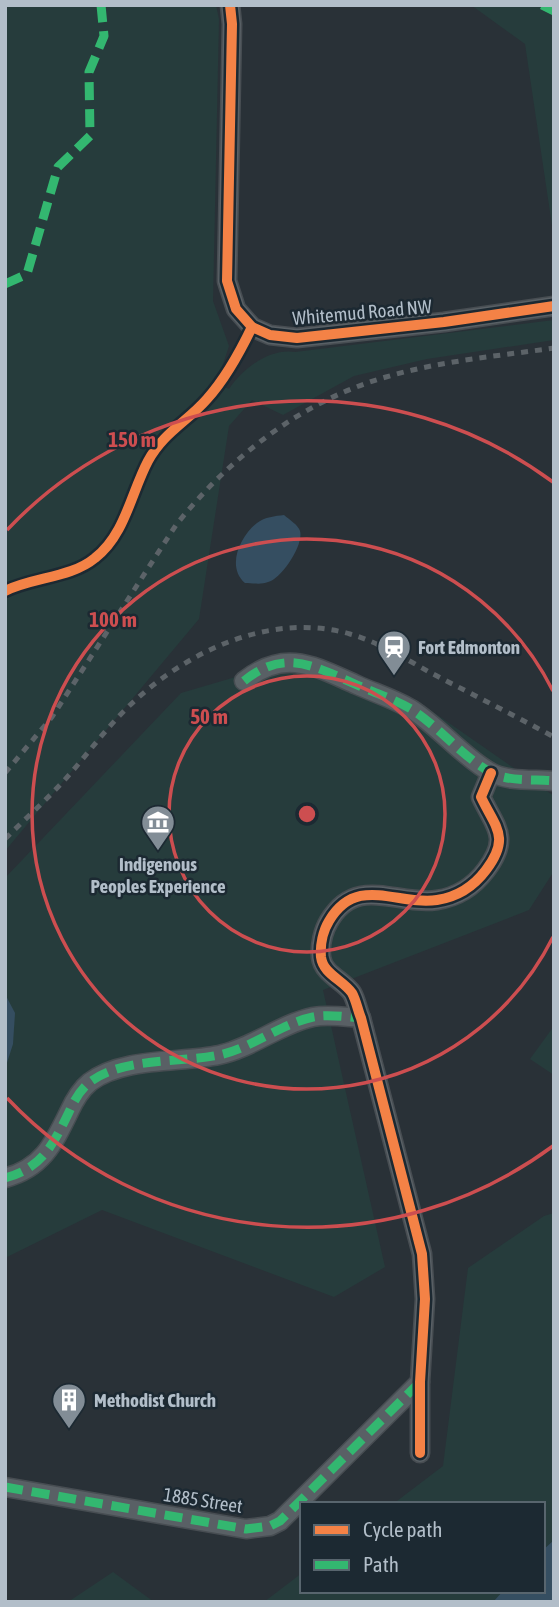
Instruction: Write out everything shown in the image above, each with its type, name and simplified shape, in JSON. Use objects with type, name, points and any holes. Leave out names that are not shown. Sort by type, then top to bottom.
[{"type":"street","name":"Whitemud Road NW","points":[[230,5],[232,23],[227,281],[236,309],[252,327],[270,335],[297,338],[444,322],[554,306]]},
{"type":"street","points":[[244,681],[271,665],[285,662],[311,664],[412,710],[491,773],[554,781]]},
{"type":"street","points":[[420,1453],[425,1299],[422,1254],[361,1018],[352,993],[323,966],[321,956],[325,928],[341,905],[356,897],[384,894],[424,901],[437,900],[456,894],[477,882],[497,852],[499,838],[494,817],[481,797],[491,773]]},
{"type":"street","points":[[5,1178],[22,1173],[43,1158],[80,1092],[92,1081],[127,1067],[218,1055],[236,1050],[292,1024],[314,1017],[361,1018]]},
{"type":"street","name":"1885 Street","points":[[5,1487],[246,1529],[270,1526],[280,1521],[421,1382]]},
{"type":"green space","points":[[5,5],[216,5],[219,19],[213,301],[229,346],[222,367],[212,381],[229,389],[249,367],[276,353],[554,320],[554,340],[427,359],[354,376],[283,415],[252,400],[229,426],[199,619],[5,851]]},
{"type":"green space","points":[[471,5],[554,5],[554,239],[525,44]]},
{"type":"green space","points":[[290,670],[416,700],[554,796],[554,871],[529,910],[323,990],[385,1267],[334,1297],[102,1210],[5,1258],[5,878],[181,693],[239,676]]},
{"type":"green space","points":[[554,1026],[554,1075],[530,1059]]},
{"type":"green space","points":[[554,1213],[554,1540],[545,1548],[545,1502],[396,1502],[443,1466],[468,1268],[544,1216]]},
{"type":"green space","points":[[113,1572],[154,1602],[68,1602]]},
{"type":"green space","points":[[300,1575],[300,1593],[501,1593],[493,1602],[264,1602]]},
{"type":"water","points":[[284,515],[300,531],[295,552],[273,580],[245,583],[236,569],[236,560],[245,536],[257,523]]},
{"type":"water","points":[[5,994],[15,1013],[13,1044],[5,1069]]},
{"type":"water","points":[[554,1540],[554,1602],[493,1602],[501,1593],[545,1593],[545,1548]]},
{"type":"railway","points":[[5,773],[52,717],[176,525],[197,500],[244,455],[297,416],[355,387],[406,371],[554,348]]},
{"type":"railway","points":[[5,839],[58,787],[119,716],[151,687],[202,654],[230,641],[260,632],[320,628],[360,637],[392,651],[554,737]]},
{"type":"marked path","points":[[5,284],[27,274],[58,167],[90,136],[89,72],[104,36],[101,5]]},
{"type":"marked path","points":[[542,5],[554,11]]},
{"type":"marked path","points":[[244,681],[273,665],[286,663],[313,667],[411,709],[490,772],[513,779],[554,781]]},
{"type":"marked path","points":[[5,1178],[18,1174],[45,1154],[80,1092],[103,1074],[152,1062],[231,1052],[313,1017],[361,1018]]},
{"type":"marked path","points":[[5,1487],[246,1529],[270,1526],[280,1521],[420,1382]]},
{"type":"cycle path","points":[[230,5],[232,24],[227,281],[236,309],[252,327],[270,335],[297,338],[444,322],[554,306]]},
{"type":"cycle path","points":[[5,591],[75,570],[105,549],[114,538],[154,451],[214,391],[232,365],[252,327]]},
{"type":"cycle path","points":[[420,1453],[420,1382],[425,1299],[422,1254],[356,1002],[348,988],[325,968],[321,948],[329,921],[340,907],[352,899],[365,895],[422,901],[444,899],[470,886],[481,876],[494,859],[499,840],[498,832],[481,797],[491,773]]},
{"type":"place","name":"Fort Edmonton","points":[[394,677]]},
{"type":"place","name":"Indigenous Peoples Experience","points":[[158,852]]},
{"type":"place","name":"Methodist Church","points":[[69,1430]]}]
